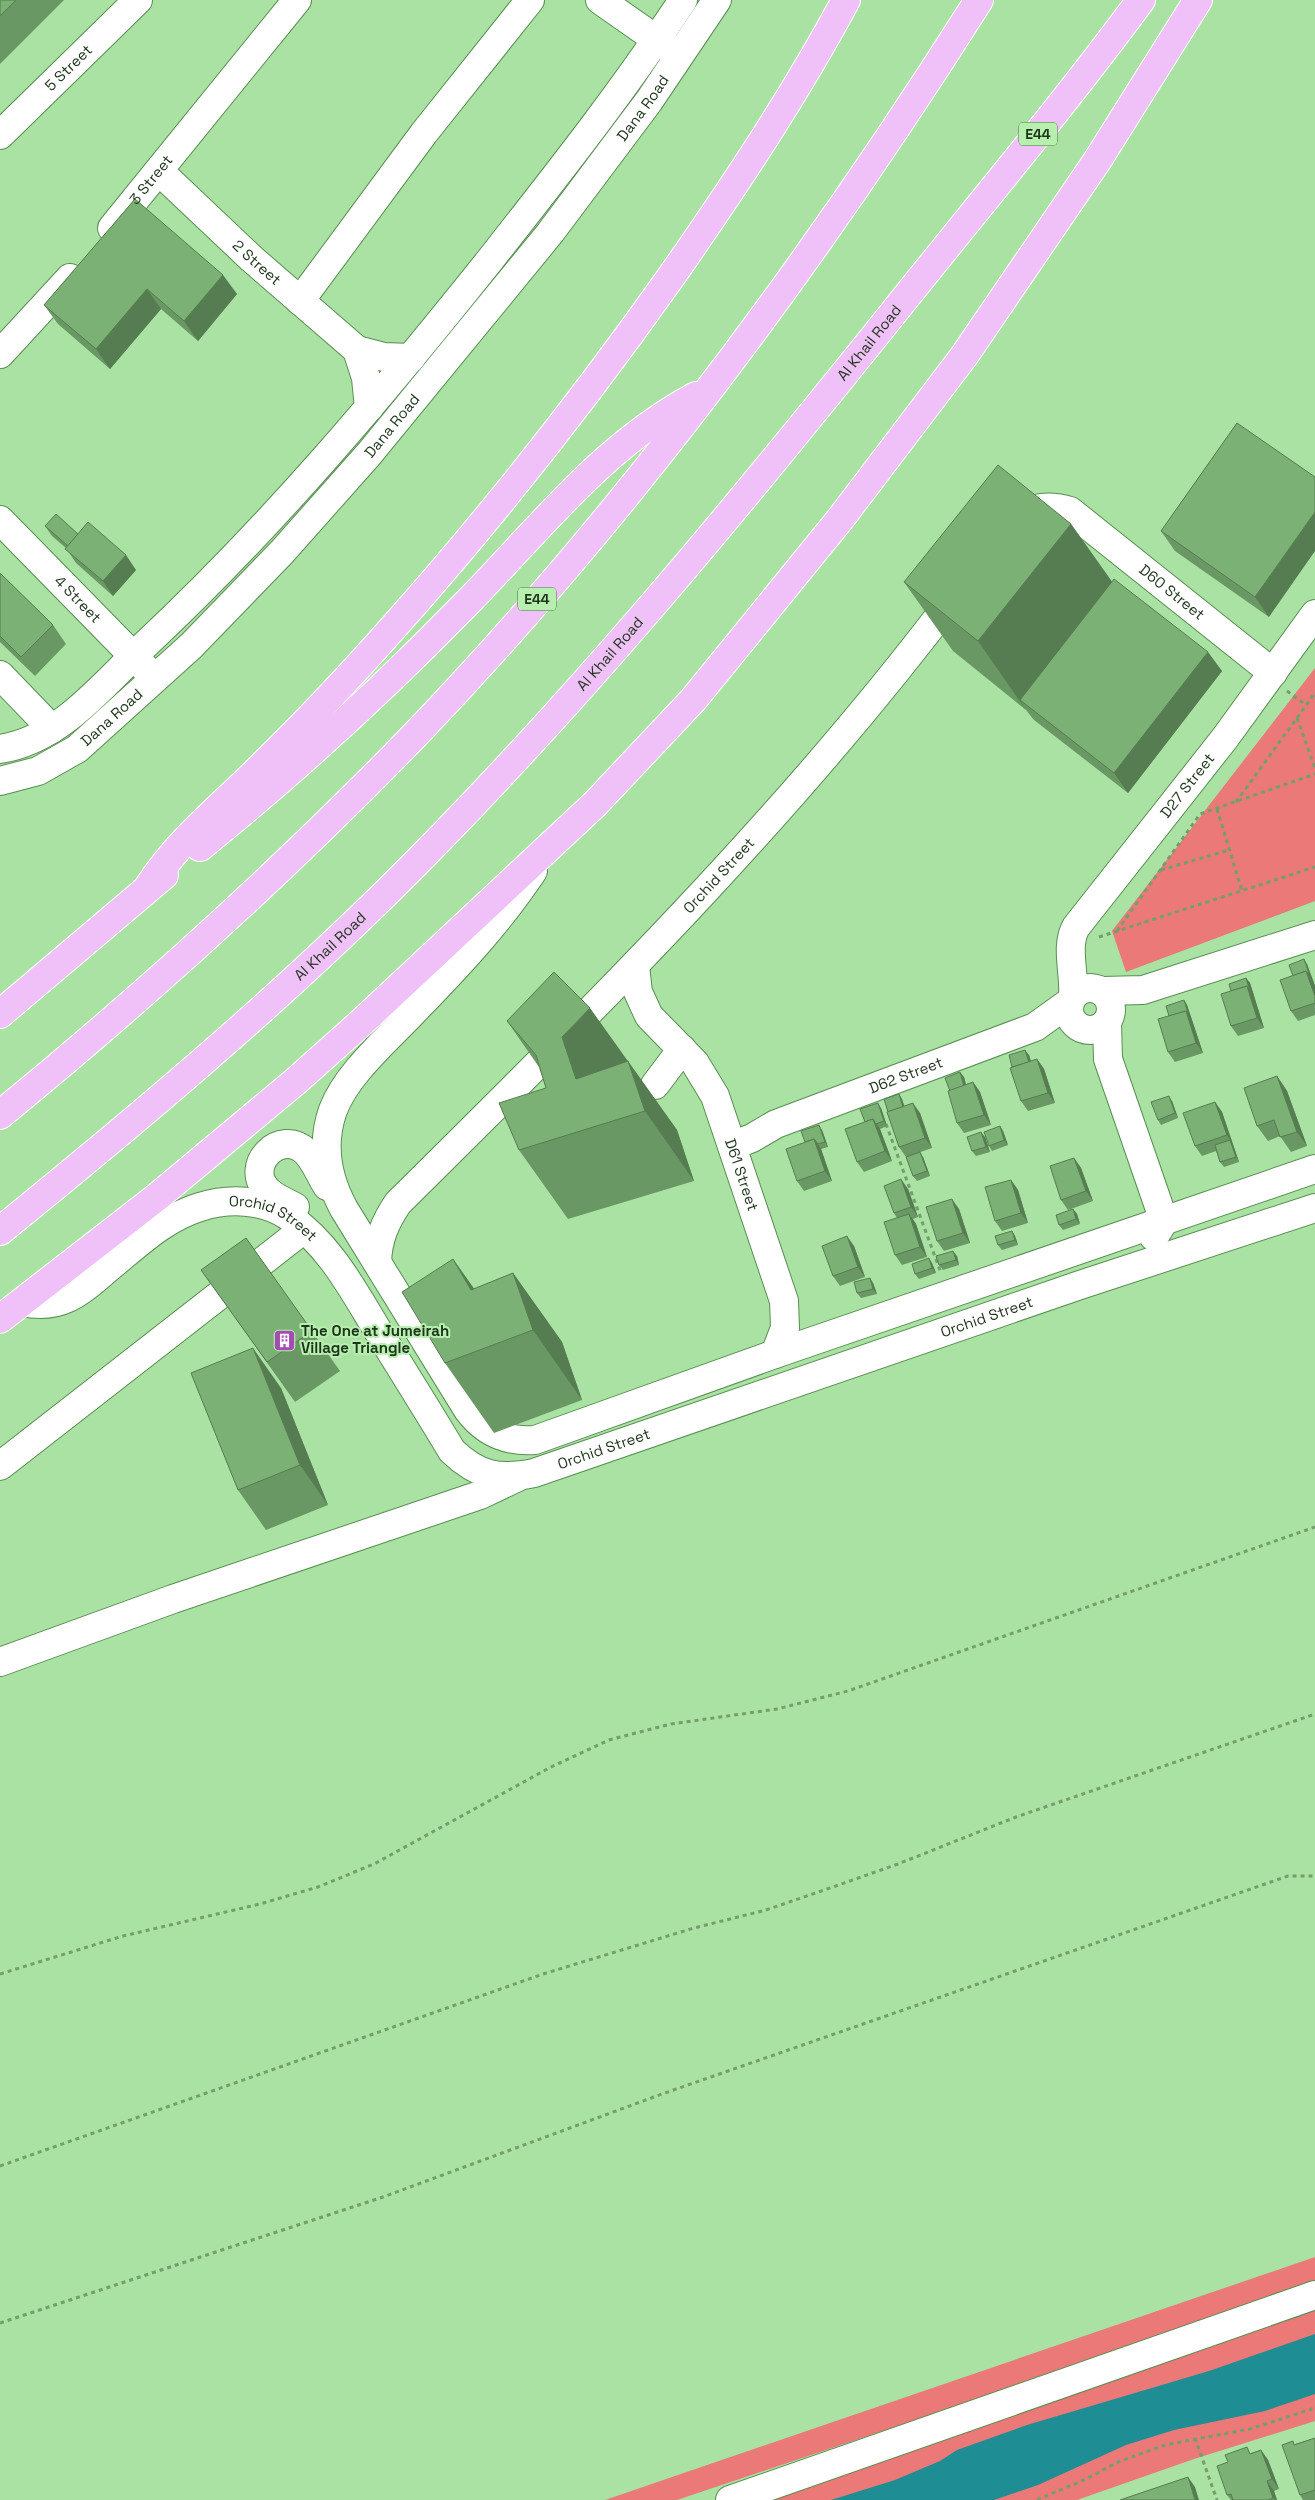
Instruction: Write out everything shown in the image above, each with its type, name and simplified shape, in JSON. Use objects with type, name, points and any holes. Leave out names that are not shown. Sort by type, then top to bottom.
[{"type":"highway","points":[[150,886],[171,855],[191,833],[266,763],[369,655],[446,567],[526,470],[644,316],[710,221],[780,115],[846,0]]},
{"type":"highway","name":"E44","points":[[0,1115],[119,1015],[204,939],[352,798],[415,735],[538,598],[708,390],[837,214],[979,0]]},
{"type":"highway","name":"Al Khail Road","points":[[0,1231],[188,1074],[323,953],[425,853],[503,772],[658,597],[774,460],[1059,108],[1141,0]]},
{"type":"highway","points":[[0,1319],[157,1197],[289,1086],[546,852],[643,756],[693,700],[894,451],[1032,259],[1198,0]]},
{"type":"highway","points":[[0,1014],[150,886],[254,803],[376,694],[498,571],[597,466],[639,431],[708,390]]},
{"type":"street","name":"5 Street","points":[[0,135],[138,0]]},
{"type":"street","name":"3 Street","points":[[0,354],[91,253],[297,0]]},
{"type":"street","points":[[300,302],[418,141],[530,0]]},
{"type":"street","points":[[600,0],[681,56]]},
{"type":"street","name":"Dana Road","points":[[0,749],[25,743],[52,730],[133,656],[229,562],[370,408],[525,215],[683,0]]},
{"type":"street","name":"Dana Road","points":[[0,781],[38,771],[77,750],[156,680],[282,552],[369,454],[550,233],[681,56],[718,0]]},
{"type":"street","name":"2 Street","points":[[159,171],[300,302],[357,350],[384,357],[411,358]]},
{"type":"street","points":[[357,350],[366,378],[370,408]]},
{"type":"street","name":"D60 Street","points":[[1000,534],[1013,520],[1030,510],[1050,507],[1070,511],[1273,673]]},
{"type":"street","name":"4 Street","points":[[0,520],[156,680]]},
{"type":"street","name":"Orchid Street","points":[[376,1262],[382,1231],[398,1204],[599,1004],[714,883],[865,710],[971,573]]},
{"type":"street","name":"D27 Street","points":[[1071,952],[1076,926],[1178,799],[1315,614]]},
{"type":"street","points":[[0,675],[52,730]]},
{"type":"street","name":"Orchid Street","points":[[546,852],[497,921],[469,954],[357,1072],[340,1096],[330,1123],[327,1153],[332,1182],[344,1209],[476,1421],[497,1436],[509,1440],[535,1440],[776,1354],[1315,1169]]},
{"type":"street","points":[[1091,1009],[1143,990],[1315,935]]},
{"type":"street","points":[[1071,952],[1164,1220],[1151,1241],[1144,1246],[1100,1261],[1088,1271],[1080,1285]]},
{"type":"street","name":"D61 Street","points":[[635,966],[638,992],[649,1016],[695,1063],[711,1087],[730,1138],[784,1300],[785,1328],[776,1354]]},
{"type":"street","name":"D61 Street","points":[[599,1004],[625,1006],[649,1016]]},
{"type":"street","name":"D62 Street","points":[[730,1138],[746,1125],[776,1124],[1035,1027],[1091,1009]]},
{"type":"street","points":[[654,1085],[682,1049]]},
{"type":"street","points":[[336,1263],[327,1239],[311,1219],[269,1192],[264,1186],[259,1172],[267,1152],[279,1145],[294,1145],[301,1148],[344,1209]]},
{"type":"street","name":"Orchid Street","points":[[23,1302],[47,1305],[70,1298],[156,1230],[176,1217],[200,1207],[223,1202],[247,1202],[268,1206],[287,1216],[304,1229],[336,1263],[452,1451],[466,1464],[482,1473],[501,1477],[519,1476],[534,1473],[1080,1285],[1315,1208]]},
{"type":"street","points":[[0,1466],[304,1229]]},
{"type":"street","points":[[439,1508],[454,1488],[457,1476],[457,1463],[452,1451]]},
{"type":"street","points":[[0,1662],[480,1495],[519,1476]]},
{"type":"street","points":[[730,2500],[1315,2295]]},
{"type":"path","points":[[1236,802],[1315,693]]},
{"type":"path","points":[[1297,718],[1315,768]]},
{"type":"path","points":[[1117,931],[1200,814],[1315,774]]},
{"type":"path","points":[[1217,809],[1242,891]]},
{"type":"path","points":[[1161,870],[1229,850]]},
{"type":"path","points":[[1071,952],[1117,931],[1315,867]]},
{"type":"path","points":[[872,1088],[948,1295]]},
{"type":"path","points":[[0,1974],[123,1936],[260,1904],[318,1887],[374,1864],[558,1764],[609,1740],[671,1724],[776,1709],[848,1691],[1315,1527]]},
{"type":"path","points":[[0,2166],[543,1974],[694,1928],[766,1910],[898,1864],[1016,1817],[1315,1714]]},
{"type":"path","points":[[0,2323],[383,2196],[662,2094],[1288,1876],[1315,1876]]},
{"type":"path","points":[[1037,2500],[1084,2480],[1118,2462],[1165,2445],[1250,2429],[1315,2408]]},
{"type":"path","points":[[1195,2438],[1217,2500]]},
{"type":"shaded area","points":[[1315,668],[1315,901],[1126,972],[1112,931]]},
{"type":"shaded area","points":[[1315,2257],[1315,2286],[677,2500],[605,2500]]},
{"type":"shaded area","points":[[1315,2305],[1315,2421],[1194,2459],[1077,2500],[767,2500]]},
{"type":"water","points":[[1315,2334],[1315,2394],[1265,2411],[1174,2430],[1126,2445],[1038,2485],[994,2500],[831,2500],[895,2480],[940,2461],[957,2450],[1027,2425],[1209,2371]]},
{"type":"building","points":[[0,0],[16,0],[0,16]]},
{"type":"building","points":[[135,199],[223,275],[184,321],[147,289],[96,349],[44,305]]},
{"type":"building","points":[[1237,423],[1315,477],[1315,512],[1255,597],[1161,531]]},
{"type":"building","points":[[998,465],[1071,524],[978,641],[904,582]]},
{"type":"building","points":[[56,514],[78,534],[68,546],[45,526]]},
{"type":"building","points":[[88,522],[126,555],[103,581],[65,549]]},
{"type":"building","points":[[0,573],[53,625],[21,657],[0,636]]},
{"type":"building","points":[[1114,579],[1208,652],[1114,773],[1020,700]]},
{"type":"building","points":[[1304,959],[1310,976],[1306,971],[1293,976],[1289,965]]},
{"type":"building","points":[[1306,971],[1315,996],[1315,1003],[1291,1011],[1280,980]]},
{"type":"building","points":[[554,972],[590,1008],[562,1037],[576,1079],[628,1061],[645,1111],[519,1150],[499,1103],[546,1088],[536,1055],[507,1021]]},
{"type":"building","points":[[1246,978],[1250,991],[1247,986],[1231,991],[1229,984]]},
{"type":"building","points":[[1247,986],[1257,1018],[1231,1026],[1221,994]]},
{"type":"building","points":[[1184,1000],[1189,1016],[1186,1011],[1169,1016],[1166,1006]]},
{"type":"building","points":[[1186,1011],[1196,1043],[1168,1052],[1158,1019]]},
{"type":"building","points":[[1025,1050],[1029,1062],[1012,1067],[1009,1055]]},
{"type":"building","points":[[1037,1059],[1048,1093],[1021,1101],[1010,1068]]},
{"type":"building","points":[[960,1072],[964,1086],[950,1091],[945,1078]]},
{"type":"building","points":[[1277,1076],[1297,1132],[1280,1137],[1274,1120],[1257,1126],[1244,1088]]},
{"type":"building","points":[[973,1082],[984,1115],[957,1123],[948,1091]]},
{"type":"building","points":[[899,1094],[903,1107],[888,1112],[884,1099]]},
{"type":"building","points":[[1169,1096],[1175,1113],[1158,1120],[1151,1102]]},
{"type":"building","points":[[1215,1102],[1227,1135],[1195,1146],[1183,1113]]},
{"type":"building","points":[[878,1103],[884,1121],[876,1124],[873,1119],[865,1122],[860,1109]]},
{"type":"building","points":[[913,1103],[925,1138],[899,1147],[887,1112]]},
{"type":"building","points":[[873,1119],[885,1151],[857,1162],[845,1129]]},
{"type":"building","points":[[819,1125],[825,1142],[818,1144],[814,1139],[805,1142],[801,1131]]},
{"type":"building","points":[[1000,1126],[1004,1140],[989,1146],[984,1132]]},
{"type":"building","points":[[981,1132],[986,1147],[972,1151],[967,1137]]},
{"type":"building","points":[[814,1139],[825,1171],[797,1181],[786,1149]]},
{"type":"building","points":[[1230,1140],[1236,1157],[1220,1162],[1215,1145]]},
{"type":"building","points":[[920,1152],[927,1171],[913,1176],[906,1157]]},
{"type":"building","points":[[1074,1158],[1086,1191],[1061,1200],[1050,1166]]},
{"type":"building","points":[[901,1179],[911,1207],[894,1213],[884,1186]]},
{"type":"building","points":[[1011,1180],[1021,1213],[995,1221],[985,1187]]},
{"type":"building","points":[[952,1199],[963,1233],[937,1241],[926,1207]]},
{"type":"building","points":[[1073,1209],[1076,1219],[1059,1225],[1056,1215]]},
{"type":"building","points":[[909,1214],[920,1247],[895,1255],[884,1222]]},
{"type":"building","points":[[1012,1231],[1015,1240],[998,1245],[995,1236]]},
{"type":"building","points":[[847,1236],[858,1267],[833,1276],[822,1246]]},
{"type":"building","points":[[246,1238],[312,1331],[267,1362],[201,1270]]},
{"type":"building","points":[[953,1251],[956,1260],[939,1265],[936,1256]]},
{"type":"building","points":[[929,1258],[932,1268],[915,1274],[912,1264]]},
{"type":"building","points":[[453,1259],[471,1290],[513,1273],[533,1330],[445,1363],[402,1292]]},
{"type":"building","points":[[870,1278],[873,1289],[857,1293],[854,1282]]},
{"type":"building","points":[[253,1348],[300,1465],[238,1490],[191,1373]]},
{"type":"building","points":[[1315,2438],[1315,2490],[1300,2495],[1282,2445],[1293,2441],[1294,2445]]},
{"type":"building","points":[[1247,2447],[1250,2454],[1261,2450],[1272,2479],[1267,2481],[1273,2498],[1268,2500],[1233,2500],[1231,2494],[1227,2495],[1217,2466],[1228,2462],[1225,2455]]},
{"type":"building","points":[[1188,2477],[1195,2500],[1120,2500]]},
{"type":"place","name":"The One at Jumeirah Village Triangle","points":[[285,1340]]}]
